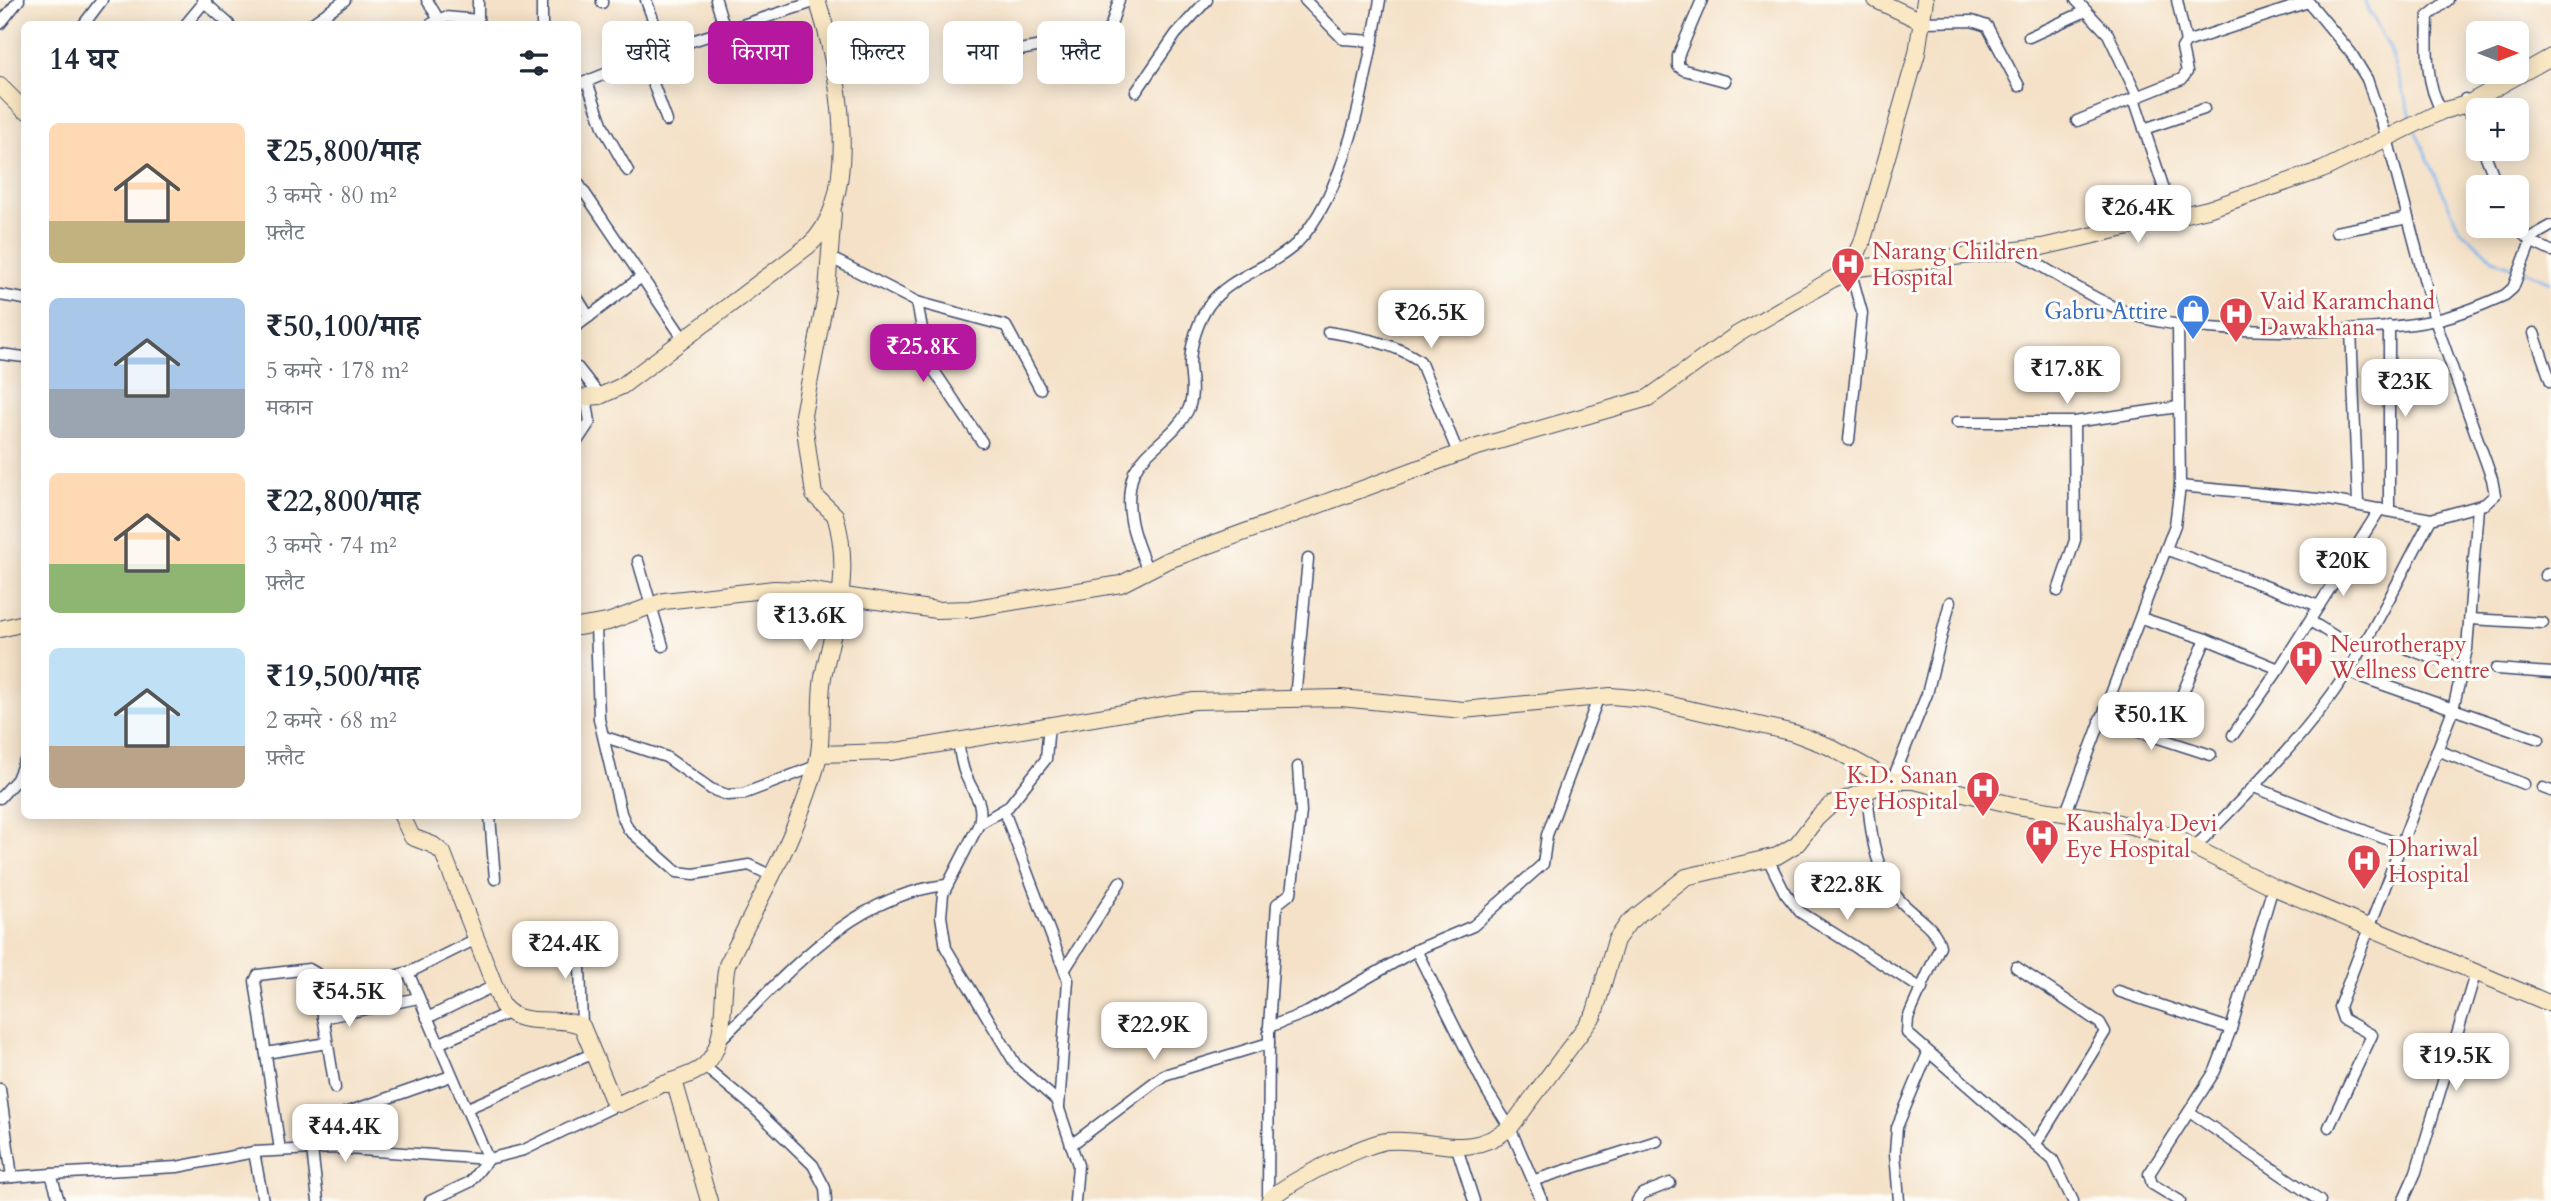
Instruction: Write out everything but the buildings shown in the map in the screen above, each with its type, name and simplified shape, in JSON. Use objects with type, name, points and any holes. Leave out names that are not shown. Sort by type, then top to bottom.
[{"type":"street","points":[[0,24],[19,0]]},
{"type":"street","points":[[86,21],[102,0]]},
{"type":"street","points":[[315,21],[345,0]]},
{"type":"street","points":[[427,0],[435,21]]},
{"type":"street","points":[[478,0],[478,21]]},
{"type":"street","points":[[542,0],[542,21]]},
{"type":"street","points":[[646,0],[654,21]]},
{"type":"street","points":[[716,0],[722,21]]},
{"type":"street","points":[[720,1040],[721,995],[727,965],[806,798],[818,760],[821,687],[842,595],[837,520],[833,512],[814,495],[803,415],[831,258],[833,213],[840,163],[840,101],[833,47],[817,0],[753,21]]},
{"type":"street","points":[[1023,49],[1103,35],[1111,25],[1119,0]]},
{"type":"street","points":[[1136,92],[1177,34],[1207,0]]},
{"type":"street","points":[[1305,0],[1343,38],[1373,41]]},
{"type":"street","points":[[1148,571],[1137,545],[1129,514],[1129,492],[1134,471],[1186,413],[1192,391],[1192,349],[1207,308],[1222,292],[1297,242],[1323,204],[1352,129],[1366,80],[1380,0]]},
{"type":"street","points":[[1702,0],[1678,56],[1678,65],[1684,70],[1725,81]]},
{"type":"street","points":[[1876,0],[1923,22],[1972,21],[1987,26],[2019,86]]},
{"type":"street","points":[[1849,440],[1862,313],[1850,270],[1862,243],[1923,22],[1925,0]]},
{"type":"street","points":[[2077,0],[2108,34],[2136,97],[2165,192]]},
{"type":"street","points":[[2177,0],[2186,42]]},
{"type":"street","points":[[2438,113],[2430,79],[2428,16],[2448,0]]},
{"type":"street","points":[[188,21],[204,1],[226,21]]},
{"type":"street","points":[[2077,121],[2186,76],[2182,48],[2186,42],[2308,1],[2351,52],[2394,135],[2408,218],[2435,320],[2495,488],[2491,501],[2431,519],[2358,504],[2180,486]]},
{"type":"street","points":[[2029,37],[2086,11]]},
{"type":"street","points":[[439,21],[453,17],[473,21]]},
{"type":"street","points":[[2529,62],[2551,50]]},
{"type":"street","points":[[581,627],[596,625],[653,605],[774,589],[842,595],[936,610],[970,609],[1121,584],[1174,558],[1458,453],[1648,397],[1736,335],[1850,270],[2065,243],[2208,209],[2322,170],[2463,103],[2551,57]]},
{"type":"street","points":[[602,75],[582,83],[628,171]]},
{"type":"street","points":[[652,84],[667,121]]},
{"type":"street","points":[[2463,103],[2493,84]]},
{"type":"street","points":[[0,86],[21,104]]},
{"type":"street","points":[[2463,103],[2466,109]]},
{"type":"street","points":[[2144,129],[2204,109]]},
{"type":"street","points":[[581,188],[685,341]]},
{"type":"street","points":[[588,397],[622,386],[685,341],[808,246],[826,227],[833,213]]},
{"type":"street","points":[[2336,232],[2408,218]]},
{"type":"street","points":[[2015,251],[2128,313],[2178,326],[2351,328],[2435,320],[2499,298],[2513,288],[2536,232],[2551,226]]},
{"type":"street","points":[[2526,238],[2530,243],[2551,251]]},
{"type":"street","points":[[831,258],[917,302],[1006,326],[1040,389]]},
{"type":"street","points":[[581,323],[640,278]]},
{"type":"street","points":[[0,295],[21,298]]},
{"type":"street","points":[[917,302],[924,339],[935,372],[982,442]]},
{"type":"street","points":[[581,304],[589,317]]},
{"type":"street","points":[[2065,815],[2100,719],[2168,550],[2180,486],[2178,326]]},
{"type":"street","points":[[2233,735],[2384,510],[2389,326]]},
{"type":"street","points":[[2351,328],[2358,504]]},
{"type":"street","points":[[1328,332],[1362,338],[1412,355],[1420,361],[1458,453]]},
{"type":"street","points":[[2534,333],[2551,382]]},
{"type":"street","points":[[0,354],[21,357]]},
{"type":"street","points":[[581,377],[588,397],[590,422],[581,436]]},
{"type":"street","points":[[1958,422],[2074,422],[2178,407]]},
{"type":"street","points":[[2058,591],[2075,540],[2074,422]]},
{"type":"street","points":[[2329,1128],[2372,1038],[2371,1032],[2343,1019],[2338,1011],[2453,709],[2463,670],[2470,619],[2478,507]]},
{"type":"street","points":[[2195,847],[2291,748],[2347,672],[2431,519]]},
{"type":"street","points":[[2168,550],[2319,606]]},
{"type":"street","points":[[1295,698],[1308,559]]},
{"type":"street","points":[[638,561],[663,646]]},
{"type":"street","points":[[1892,781],[1927,694],[1950,602]]},
{"type":"street","points":[[2141,618],[2206,639],[2279,669]]},
{"type":"street","points":[[2470,619],[2543,623]]},
{"type":"street","points":[[2310,621],[2359,651]]},
{"type":"street","points":[[0,629],[21,624]]},
{"type":"street","points":[[596,625],[598,705],[623,822],[635,837],[670,867],[685,874],[749,864],[770,875]]},
{"type":"street","points":[[2178,704],[2206,639]]},
{"type":"street","points":[[2408,649],[2463,670]]},
{"type":"street","points":[[2496,669],[2551,673]]},
{"type":"street","points":[[2347,672],[2539,739]]},
{"type":"street","points":[[1269,1027],[1319,1006],[1416,950],[1473,926],[1542,864],[1547,835],[1599,696]]},
{"type":"street","points":[[605,737],[666,757],[711,789],[727,795],[743,794],[818,760],[891,752],[1175,703],[1341,698],[1435,710],[1463,710],[1599,696],[1645,699],[1794,733],[1828,746],[1892,781]]},
{"type":"street","points":[[2100,719],[2211,755]]},
{"type":"street","points":[[979,824],[1004,811],[1046,759],[1049,724]]},
{"type":"street","points":[[958,740],[967,779],[982,805],[979,824],[946,885],[941,904],[946,948],[1016,1065],[1045,1087],[1059,1107],[1078,1165],[1075,1201]]},
{"type":"street","points":[[2437,750],[2524,784]]},
{"type":"street","points":[[1269,1201],[1269,1027],[1277,904],[1292,893],[1300,819],[1298,767]]},
{"type":"street","points":[[0,798],[18,779],[21,770]]},
{"type":"street","points":[[1269,1201],[1282,1188],[1374,1143],[1396,1141],[1457,1148],[1485,1144],[1510,1128],[1594,1015],[1616,940],[1629,922],[1686,877],[1768,859],[1789,851],[1831,805],[1892,781],[1914,781],[2065,815],[2141,827],[2195,847],[2273,887],[2551,1004]]},
{"type":"street","points":[[2254,787],[2401,845]]},
{"type":"street","points":[[1867,790],[1873,839],[1882,872],[1897,898],[1938,938],[1937,957],[1906,1026],[1908,1033],[1927,1053],[2036,1144],[2061,1172],[2073,1201]]},
{"type":"street","points":[[1004,811],[1065,969],[1069,999],[1059,1107]]},
{"type":"street","points":[[403,819],[412,837],[433,845],[443,853],[494,986],[508,1013]]},
{"type":"street","points":[[490,819],[495,879]]},
{"type":"street","points":[[1768,859],[1785,893],[1800,912],[1922,989]]},
{"type":"street","points":[[1065,969],[1120,882]]},
{"type":"street","points":[[0,1178],[199,1165],[254,1152],[280,1150],[348,1148],[488,1159],[524,1150],[704,1066],[720,1040],[834,931],[897,896],[924,887],[946,885]]},
{"type":"street","points":[[2180,1201],[2152,1184],[2149,1174],[2215,1071],[2231,1029],[2273,887]]},
{"type":"street","points":[[579,935],[582,1026],[612,1100],[619,1104]]},
{"type":"street","points":[[377,982],[408,972],[476,939]]},
{"type":"street","points":[[1416,950],[1487,1091],[1510,1128],[1542,1201]]},
{"type":"street","points":[[2016,967],[2100,1023],[2105,1032],[2036,1144]]},
{"type":"street","points":[[280,1150],[255,981],[258,975],[313,970],[335,1088]]},
{"type":"street","points":[[2403,1201],[2416,1172],[2476,971]]},
{"type":"street","points":[[408,972],[488,1159]]},
{"type":"street","points":[[427,1018],[494,986]]},
{"type":"street","points":[[2118,991],[2231,1029]]},
{"type":"street","points":[[323,1017],[418,998]]},
{"type":"street","points":[[438,1044],[508,1013],[526,1019],[582,1026]]},
{"type":"street","points":[[1071,1145],[1164,1075],[1269,1042]]},
{"type":"street","points":[[265,1053],[327,1043]]},
{"type":"street","points":[[1899,1201],[1895,1153],[1897,1128],[1927,1053]]},
{"type":"street","points":[[468,1108],[594,1054]]},
{"type":"street","points":[[704,1066],[752,1106],[813,1166],[825,1188],[826,1201]]},
{"type":"street","points":[[345,1113],[451,1076]]},
{"type":"street","points":[[669,1082],[678,1089],[709,1201]]},
{"type":"street","points":[[0,1089],[12,1177]]},
{"type":"street","points":[[2191,1112],[2306,1197],[2320,1201]]},
{"type":"street","points":[[1535,1180],[1657,1141]]},
{"type":"street","points":[[1457,1148],[1474,1201]]},
{"type":"street","points":[[312,1149],[318,1201]]},
{"type":"street","points":[[254,1152],[263,1201]]},
{"type":"street","points":[[430,1201],[445,1198],[470,1182],[488,1159]]},
{"type":"street","points":[[51,1174],[59,1201]]},
{"type":"street","points":[[1637,1201],[1642,1195],[1670,1184]]},
{"type":"waterway","points":[[2364,0],[2390,49],[2412,119]]},
{"type":"waterway","points":[[2416,132],[2459,228],[2493,259],[2515,268]]},
{"type":"waterway","points":[[2522,270],[2551,282]]},
{"type":"place","name":"Narang Children Hospital","points":[[1848,294]]},
{"type":"place","name":"Gabru Attire","points":[[2193,341]]},
{"type":"place","name":"Vaid Karamchand Dawakhana","points":[[2236,344]]},
{"type":"place","name":"Neurotherapy Wellness Centre","points":[[2306,687]]},
{"type":"place","name":"K.D. Sanan Eye Hospital","points":[[1983,818]]},
{"type":"place","name":"Kaushalya Devi Eye Hospital","points":[[2042,866]]},
{"type":"place","name":"Dhariwal Hospital","points":[[2364,891]]}]
